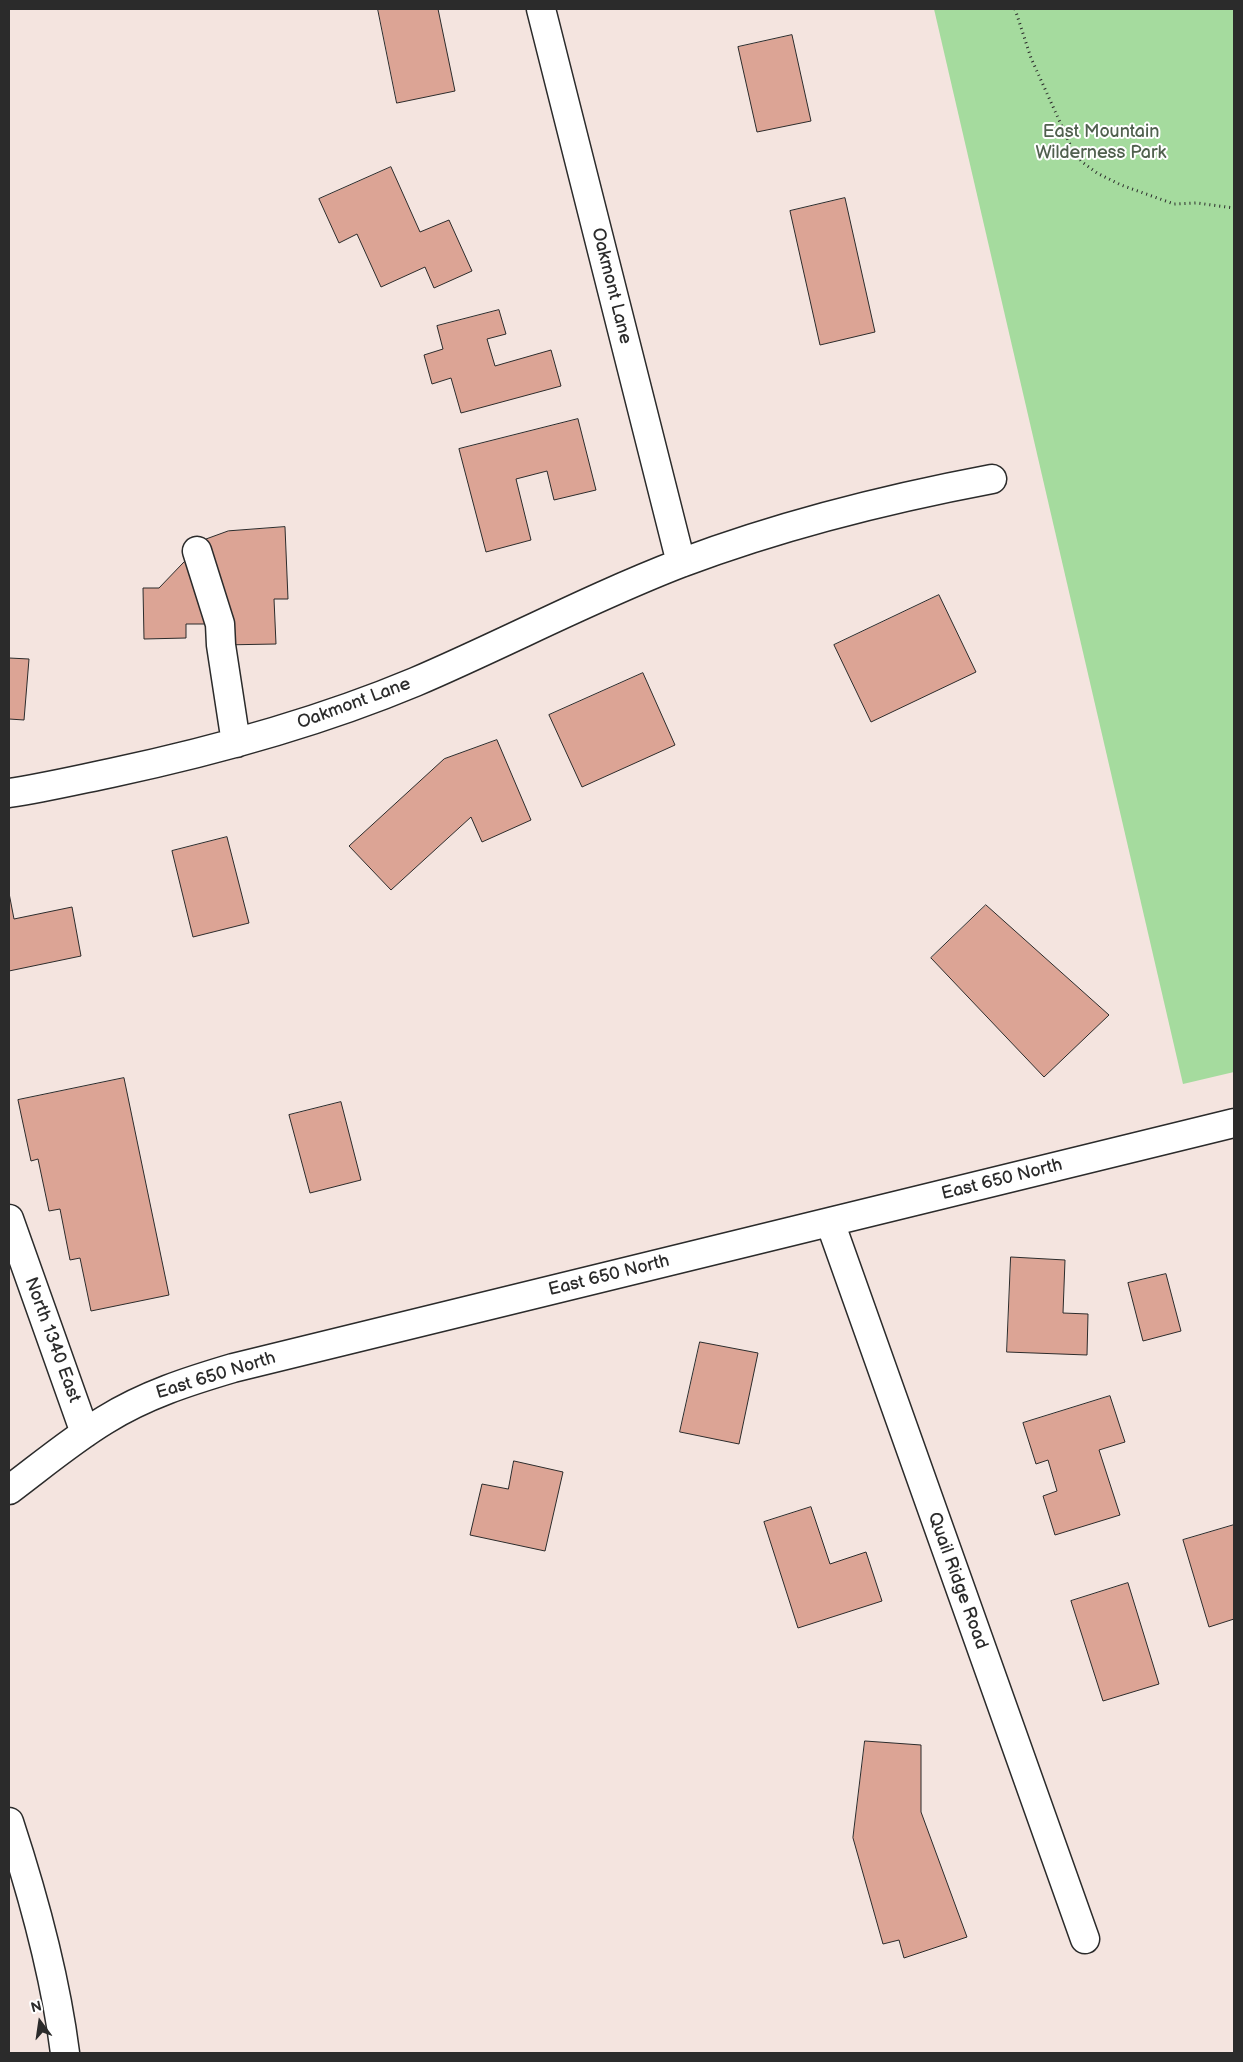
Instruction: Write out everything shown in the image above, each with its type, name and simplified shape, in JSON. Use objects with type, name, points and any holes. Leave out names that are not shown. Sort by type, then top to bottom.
[{"type":"street","name":"Oakmont Lane","points":[[541,9],[682,563]]},
{"type":"street","name":"Oakmont Lane","points":[[9,794],[170,760],[236,743],[341,710],[413,682],[553,617],[682,563],[768,533],[841,511],[916,493],[992,479]]},
{"type":"street","points":[[197,551],[220,624],[221,645],[236,743]]},
{"type":"street","name":"East 650 North","points":[[9,1490],[85,1433],[147,1398],[190,1381],[233,1368],[1233,1126]]},
{"type":"street","name":"North 1340 East","points":[[9,1218],[85,1433]]},
{"type":"street","name":"Quail Ridge Road","points":[[830,1222],[1085,1940]]},
{"type":"street","points":[[9,1822],[32,1891],[49,1959],[60,2012],[65,2053]]},
{"type":"path","points":[[1015,9],[1031,58],[1073,151],[1082,162],[1097,173],[1121,184],[1174,204],[1197,203],[1234,208]]},
{"type":"green space","name":"East Mountain Wilderness Park","points":[[934,9],[1234,9],[1234,1072],[1183,1084]]},
{"type":"building","points":[[378,9],[438,9],[455,91],[397,103]]},
{"type":"building","points":[[792,35],[811,121],[757,132],[738,47]]},
{"type":"building","points":[[391,167],[420,232],[449,220],[472,271],[434,288],[425,267],[381,287],[357,234],[339,243],[319,199]]},
{"type":"building","points":[[845,198],[875,332],[820,345],[790,211]]},
{"type":"building","points":[[499,310],[506,334],[487,339],[495,366],[551,350],[561,386],[461,413],[451,378],[432,384],[424,355],[443,349],[437,326]]},
{"type":"building","points":[[578,419],[596,490],[554,500],[547,471],[516,479],[531,540],[486,552],[459,449]]},
{"type":"building","points":[[285,527],[288,599],[274,599],[276,644],[221,645],[220,624],[186,624],[186,638],[144,639],[143,588],[159,588],[206,539],[228,531]]},
{"type":"building","points":[[939,595],[976,672],[871,722],[834,645]]},
{"type":"building","points":[[9,658],[29,659],[24,720],[9,719]]},
{"type":"building","points":[[643,673],[675,745],[582,787],[549,715]]},
{"type":"building","points":[[497,740],[531,820],[482,842],[471,817],[391,890],[349,846],[444,759]]},
{"type":"building","points":[[227,837],[249,923],[193,937],[172,851]]},
{"type":"building","points":[[9,893],[14,919],[72,907],[81,956],[9,971]]},
{"type":"building","points":[[986,905],[1109,1015],[1044,1077],[931,958]]},
{"type":"building","points":[[124,1078],[169,1295],[91,1311],[80,1258],[70,1260],[60,1209],[49,1211],[38,1159],[31,1161],[18,1100]]},
{"type":"building","points":[[341,1102],[361,1180],[310,1193],[289,1115]]},
{"type":"building","points":[[1011,1257],[1065,1260],[1063,1313],[1088,1314],[1087,1355],[1007,1352]]},
{"type":"building","points":[[1166,1274],[1181,1331],[1143,1341],[1128,1283]]},
{"type":"building","points":[[700,1342],[758,1353],[739,1444],[680,1432]]},
{"type":"building","points":[[1110,1396],[1125,1442],[1099,1450],[1120,1515],[1055,1535],[1043,1496],[1057,1491],[1048,1460],[1036,1464],[1023,1423]]},
{"type":"building","points":[[514,1461],[563,1472],[545,1551],[470,1535],[482,1484],[508,1489]]},
{"type":"building","points":[[811,1507],[830,1564],[866,1552],[882,1601],[798,1628],[764,1522]]},
{"type":"building","points":[[1234,1525],[1234,1619],[1209,1627],[1183,1540]]},
{"type":"building","points":[[1128,1583],[1159,1684],[1103,1701],[1071,1601]]},
{"type":"building","points":[[865,1741],[921,1745],[921,1812],[967,1937],[904,1958],[899,1940],[883,1944],[853,1838]]}]
